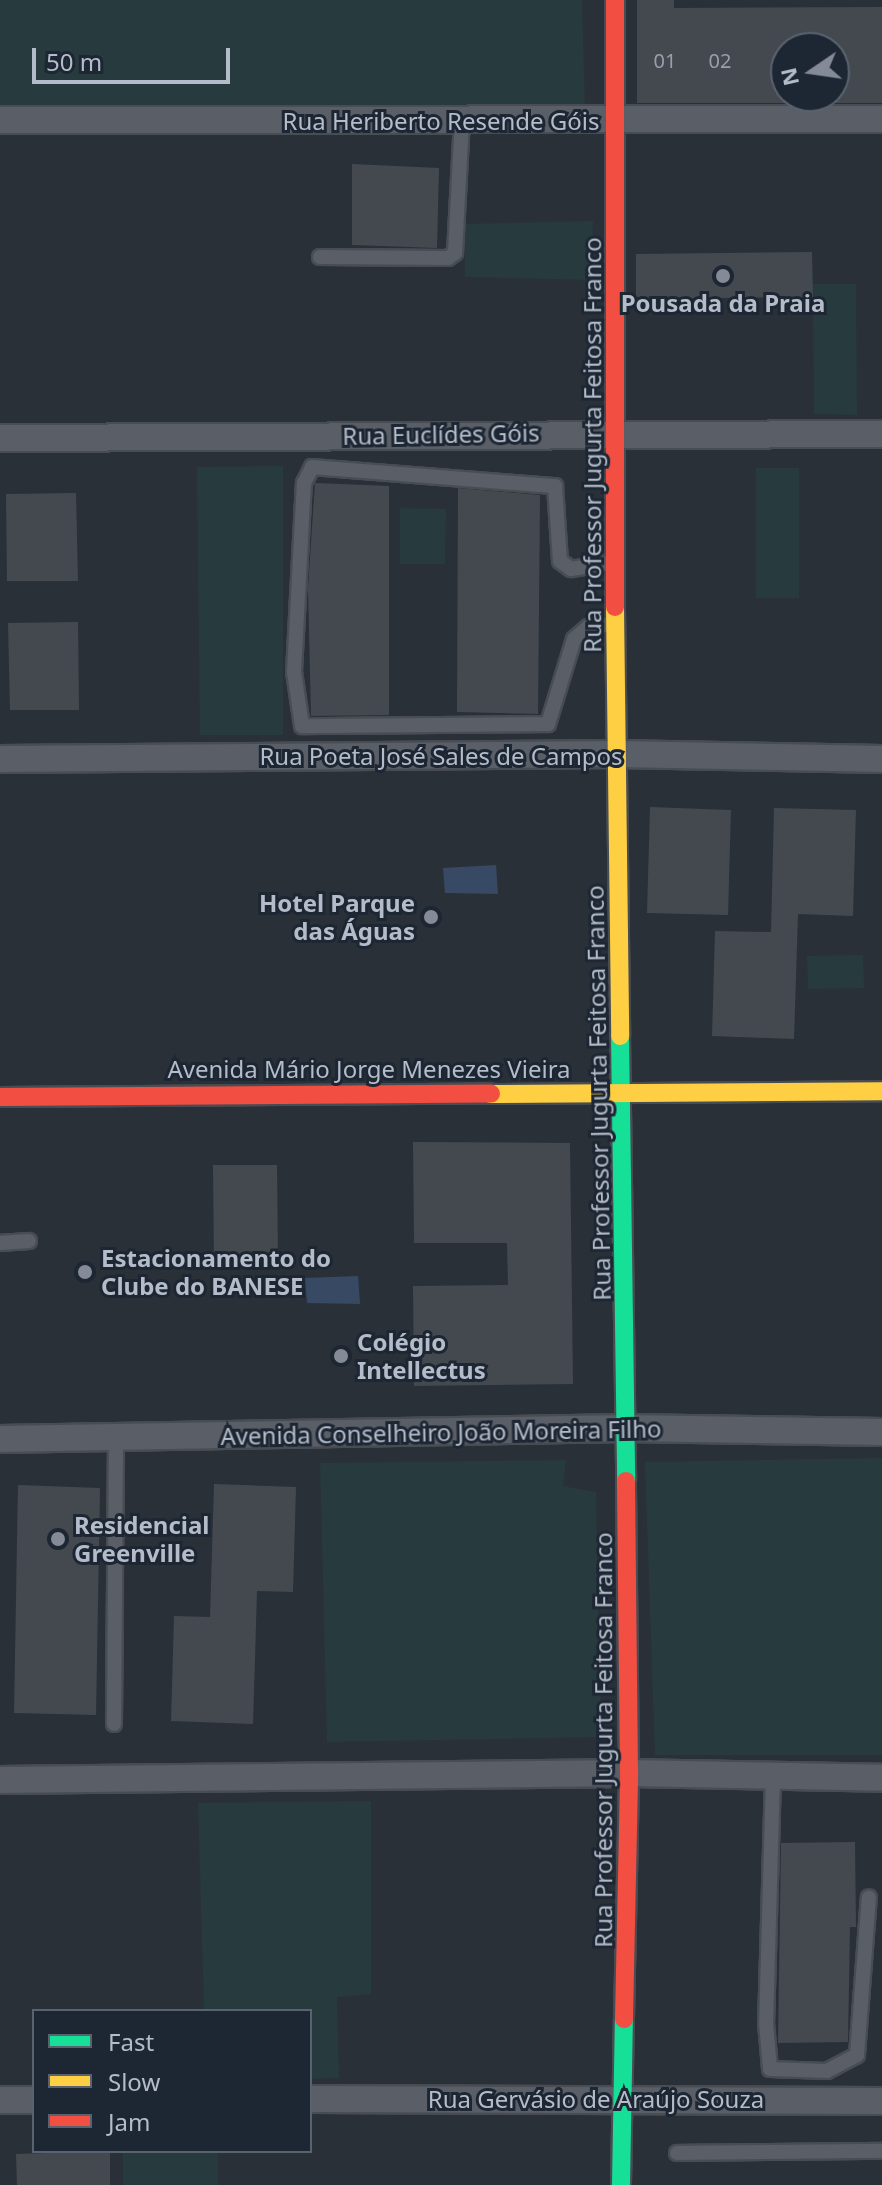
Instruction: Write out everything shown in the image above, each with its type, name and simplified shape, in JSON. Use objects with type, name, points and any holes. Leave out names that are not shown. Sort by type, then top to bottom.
[{"type":"street","name":"Rua Professor Jugurta Feitosa Franco","points":[[615,0],[617,121],[613,432],[629,1773],[621,2185]]},
{"type":"street","name":"Rua Heriberto Resende Góis","points":[[0,120],[882,119]]},
{"type":"street","name":"Rua Euclídes Góis","points":[[0,438],[613,432],[882,434]]},
{"type":"street","name":"Rua Poeta José Sales de Campos","points":[[0,759],[617,754],[882,759]]},
{"type":"street","name":"Avenida Mário Jorge Menezes Vieira","points":[[0,1097],[882,1091]]},
{"type":"street","name":"Avenida Conselheiro João Moreira Filho","points":[[0,1439],[627,1428],[882,1432]]},
{"type":"street","points":[[0,1780],[629,1773],[882,1778]]},
{"type":"street","name":"Rua Gervásio de Araújo Souza","points":[[312,2099],[624,2097],[882,2101]]},
{"type":"street","points":[[0,2100],[32,2100]]},
{"type":"lane","points":[[320,257],[448,258],[455,253],[462,121]]},
{"type":"lane","points":[[615,562],[571,569],[560,561],[555,486],[312,467],[304,483],[294,672],[302,726],[548,724],[574,639],[588,627],[615,624]]},
{"type":"lane","points":[[0,1243],[29,1241]]},
{"type":"lane","points":[[114,1724],[116,1437]]},
{"type":"lane","points":[[773,1776],[766,2023],[770,2069],[827,2071],[857,2055],[869,1897]]},
{"type":"lane","points":[[677,2153],[882,2151]]},
{"type":"green space","points":[[0,0],[582,0],[585,107],[0,118]]},
{"type":"green space","points":[[593,221],[592,280],[465,277],[465,224]]},
{"type":"green space","points":[[813,284],[856,284],[857,415],[814,414]]},
{"type":"green space","points":[[283,466],[283,735],[200,735],[197,467]]},
{"type":"green space","points":[[756,468],[799,468],[799,598],[756,598]]},
{"type":"green space","points":[[400,508],[446,509],[445,564],[400,564]]},
{"type":"green space","points":[[863,955],[864,988],[808,989],[807,956]]},
{"type":"green space","points":[[882,1458],[882,1755],[655,1755],[645,1462]]},
{"type":"green space","points":[[566,1460],[563,1486],[596,1492],[601,1737],[327,1742],[320,1463]]},
{"type":"green space","points":[[371,1801],[371,1994],[337,1997],[339,2078],[312,2079],[312,2009],[204,2009],[198,1803]]},
{"type":"green space","points":[[123,2153],[218,2153],[218,2185],[123,2185]]},
{"type":"water","points":[[496,865],[498,894],[445,893],[443,868]]},
{"type":"water","points":[[358,1276],[360,1304],[307,1303],[305,1278]]},
{"type":"building","points":[[637,0],[674,0],[674,8],[882,7],[882,103],[850,103],[850,32],[770,32],[770,103],[637,103]]},
{"type":"building","points":[[352,164],[439,168],[437,248],[352,245]]},
{"type":"building","name":"Pousada da Praia","points":[[812,252],[813,297],[636,299],[636,254]]},
{"type":"building","points":[[315,483],[389,486],[389,715],[311,716],[308,588]]},
{"type":"building","points":[[458,488],[540,495],[538,714],[457,712]]},
{"type":"building","points":[[76,493],[78,581],[7,581],[6,494]]},
{"type":"building","points":[[78,622],[79,710],[10,710],[8,623]]},
{"type":"building","points":[[650,807],[731,810],[728,915],[647,913]]},
{"type":"building","points":[[774,808],[856,810],[853,916],[798,914],[794,1039],[712,1036],[715,931],[771,932]]},
{"type":"building","points":[[413,1142],[570,1143],[573,1384],[414,1386],[413,1286],[508,1285],[507,1243],[414,1243]]},
{"type":"building","points":[[213,1165],[277,1165],[278,1266],[214,1267]]},
{"type":"building","points":[[214,1484],[296,1487],[293,1592],[257,1591],[253,1724],[171,1721],[174,1616],[210,1617]]},
{"type":"building","points":[[18,1485],[100,1488],[96,1715],[14,1713]]},
{"type":"building","points":[[855,1842],[856,1927],[850,1927],[848,2042],[778,2043],[781,1843]]},
{"type":"building","points":[[110,2153],[110,2185],[17,2185],[16,2154]]},
{"type":"traffic: fast","points":[[620,1036],[626,1481]]},
{"type":"traffic: fast","points":[[621,2185],[624,2019]]},
{"type":"traffic: slow","points":[[615,607],[620,1036]]},
{"type":"traffic: slow","points":[[491,1094],[882,1091]]},
{"type":"traffic: jam","points":[[615,0],[615,607]]},
{"type":"traffic: jam","points":[[0,1097],[491,1094]]},
{"type":"traffic: jam","points":[[624,2019],[629,1773],[626,1481]]},
{"type":"place","name":"Pousada da Praia","points":[[723,276]]},
{"type":"place","name":"Hotel Parque das Águas","points":[[431,917]]},
{"type":"place","name":"Estacionamento do Clube do BANESE","points":[[85,1272]]},
{"type":"place","name":"Colégio Intellectus","points":[[341,1356]]},
{"type":"place","name":"Residencial Greenville","points":[[58,1539]]}]
